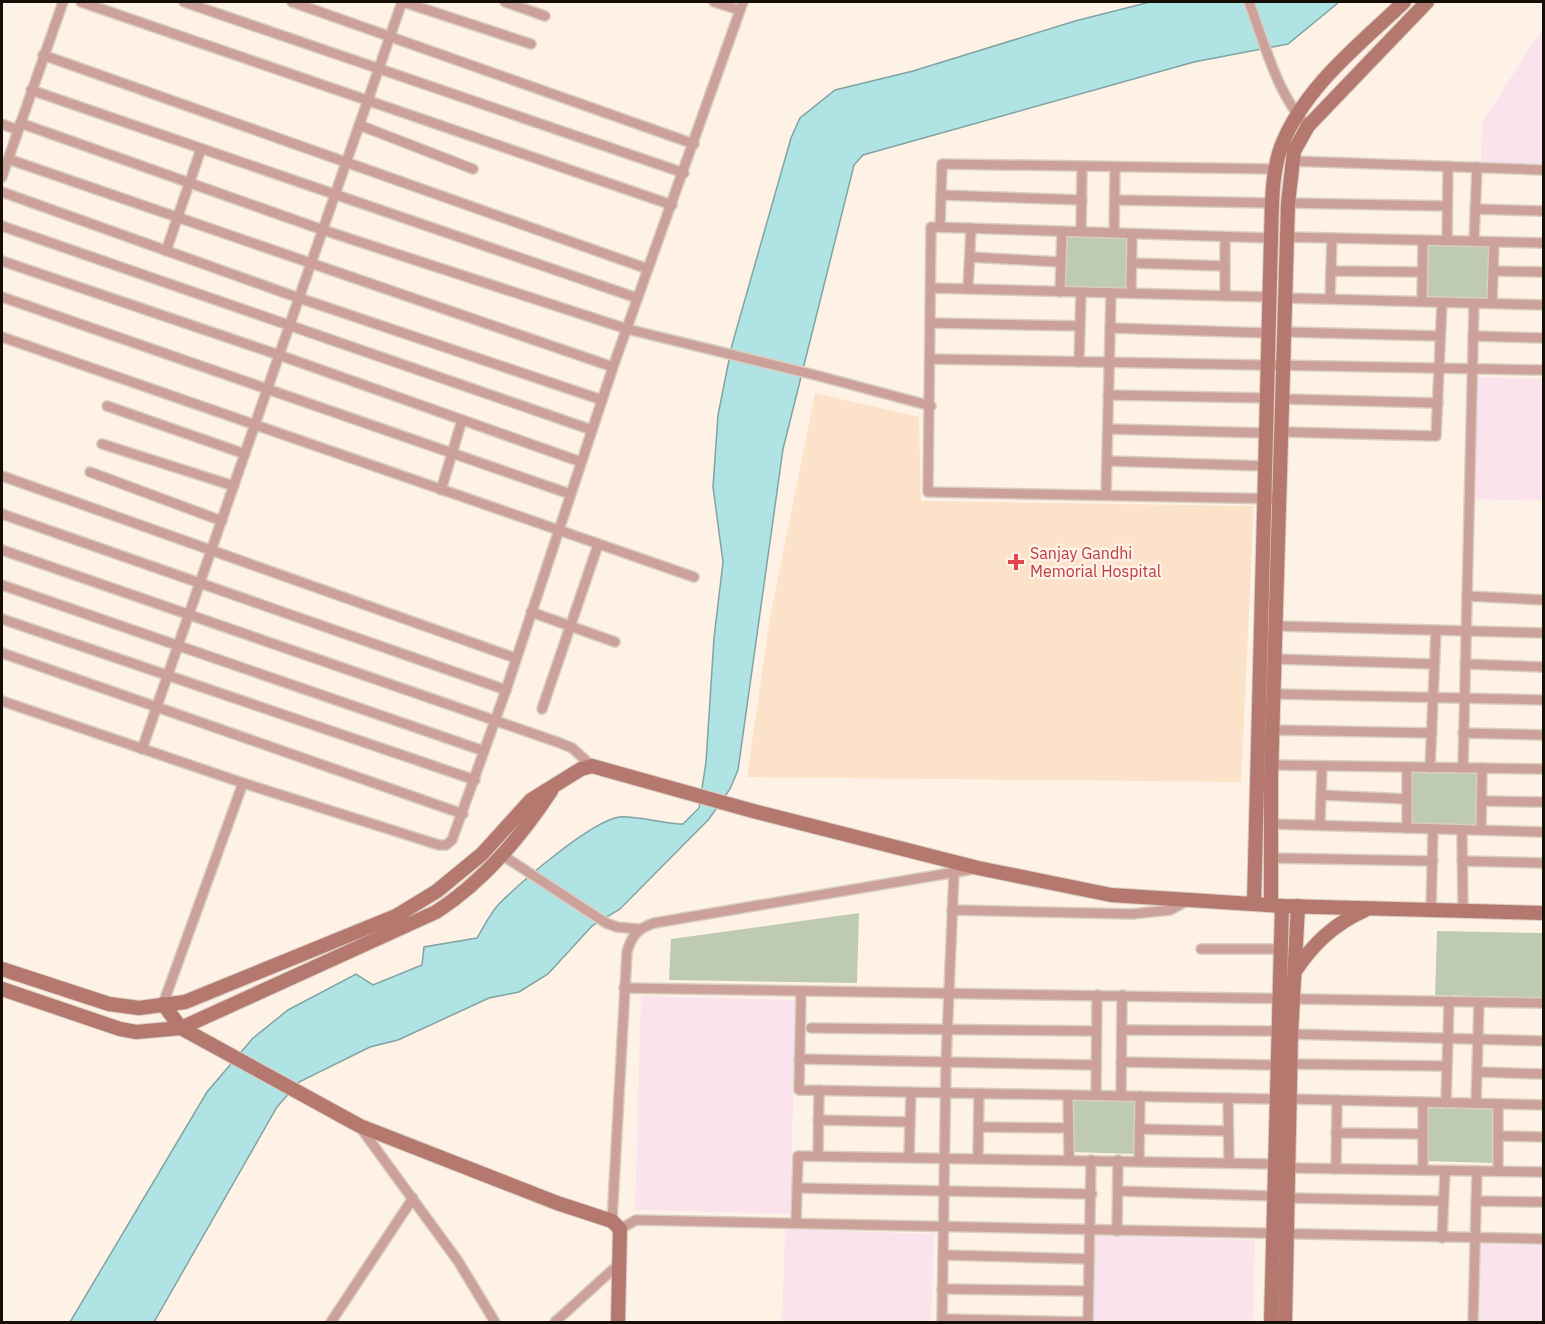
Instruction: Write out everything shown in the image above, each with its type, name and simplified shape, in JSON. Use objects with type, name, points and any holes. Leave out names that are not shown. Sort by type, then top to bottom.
[{"type":"street","points":[[2,177],[63,2]]},
{"type":"street","points":[[81,2],[672,205]]},
{"type":"street","points":[[184,2],[684,173]]},
{"type":"street","points":[[292,2],[694,144]]},
{"type":"street","points":[[142,749],[402,2],[531,45]]},
{"type":"street","points":[[505,2],[545,16]]},
{"type":"street","points":[[2,701],[243,783],[438,845],[446,845],[452,840],[506,690],[613,367],[742,6],[714,2]]},
{"type":"street","points":[[1249,2],[1276,73],[1297,116],[1308,126]]},
{"type":"street","points":[[1254,904],[1269,297],[1276,169],[1280,149],[1297,116],[1323,79],[1404,2]]},
{"type":"street","points":[[1285,1323],[1290,1099],[1277,1031],[1281,949],[1271,858],[1271,765],[1285,366],[1288,203],[1292,161],[1294,152],[1308,126],[1427,2]]},
{"type":"street","points":[[43,55],[648,270]]},
{"type":"street","points":[[31,90],[637,298]]},
{"type":"street","points":[[2,124],[19,126],[322,230],[627,329],[931,406]]},
{"type":"street","points":[[359,125],[473,169]]},
{"type":"street","points":[[166,251],[201,149]]},
{"type":"street","points":[[8,159],[613,367]]},
{"type":"street","points":[[1292,161],[1544,170]]},
{"type":"street","points":[[940,228],[942,164],[1276,169]]},
{"type":"street","points":[[1081,232],[1082,166]]},
{"type":"street","points":[[1447,241],[1448,166]]},
{"type":"street","points":[[1114,233],[1115,167]]},
{"type":"street","points":[[1474,241],[1477,167]]},
{"type":"street","points":[[2,192],[299,298],[602,400]]},
{"type":"street","points":[[941,195],[1082,200]]},
{"type":"street","points":[[1115,200],[1273,203]]},
{"type":"street","points":[[1288,203],[1447,206]]},
{"type":"street","points":[[1475,209],[1544,211]]},
{"type":"street","points":[[2,226],[592,430]]},
{"type":"street","points":[[1271,238],[931,227],[931,406],[928,492],[1280,499]]},
{"type":"street","points":[[968,289],[971,228]]},
{"type":"street","points":[[1060,292],[1062,231]]},
{"type":"street","points":[[1131,293],[1132,234]]},
{"type":"street","points":[[1226,237],[1226,296]]},
{"type":"street","points":[[1288,237],[1544,243]]},
{"type":"street","points":[[1330,299],[1332,238]]},
{"type":"street","points":[[1422,301],[1423,240]]},
{"type":"street","points":[[1492,303],[1494,242]]},
{"type":"street","points":[[970,258],[1061,262]]},
{"type":"street","points":[[2,261],[279,355],[581,462]]},
{"type":"street","points":[[1131,263],[1226,266]]},
{"type":"street","points":[[1331,271],[1422,272]]},
{"type":"street","points":[[1493,271],[1544,272]]},
{"type":"street","points":[[931,288],[1269,297]]},
{"type":"street","points":[[1078,362],[1081,292]]},
{"type":"street","points":[[1106,495],[1112,293]]},
{"type":"street","points":[[2,297],[570,495]]},
{"type":"street","points":[[1287,298],[1544,304]]},
{"type":"street","points":[[1283,432],[1436,436],[1442,302]]},
{"type":"street","points":[[1462,768],[1474,303]]},
{"type":"street","points":[[930,323],[1080,326]]},
{"type":"street","points":[[1110,328],[1268,333]]},
{"type":"street","points":[[1286,332],[1440,336]]},
{"type":"street","points":[[1473,336],[1544,338]]},
{"type":"street","points":[[2,337],[255,423],[694,578]]},
{"type":"street","points":[[930,359],[1544,370]]},
{"type":"street","points":[[1108,395],[1266,398]]},
{"type":"street","points":[[1284,399],[1438,403]]},
{"type":"street","points":[[107,406],[245,454]]},
{"type":"street","points":[[441,490],[462,420]]},
{"type":"street","points":[[1108,429],[1265,433]]},
{"type":"street","points":[[102,444],[234,486]]},
{"type":"street","points":[[1107,461],[1264,473],[1281,480]]},
{"type":"street","points":[[90,472],[222,521]]},
{"type":"street","points":[[2,476],[515,658]]},
{"type":"street","points":[[2,514],[506,690]]},
{"type":"street","points":[[542,709],[572,627],[598,545]]},
{"type":"street","points":[[2,550],[572,748],[592,765],[753,811],[978,868],[1111,895],[1367,909],[1544,913]]},
{"type":"street","points":[[2,585],[177,648],[484,751]]},
{"type":"street","points":[[1467,596],[1544,600]]},
{"type":"street","points":[[1261,602],[1277,602]]},
{"type":"street","points":[[531,612],[615,642]]},
{"type":"street","points":[[2,619],[475,780]]},
{"type":"street","points":[[1276,626],[1544,633]]},
{"type":"street","points":[[1430,768],[1436,630]]},
{"type":"street","points":[[2,653],[156,709],[463,813]]},
{"type":"street","points":[[1275,658],[1434,664]]},
{"type":"street","points":[[1465,664],[1544,667]]},
{"type":"street","points":[[1274,694],[1544,700]]},
{"type":"street","points":[[1272,730],[1431,733]]},
{"type":"street","points":[[1463,733],[1544,735]]},
{"type":"street","points":[[2,969],[109,1004],[139,1008],[185,1002],[396,916],[437,891],[482,854],[531,800],[592,765]]},
{"type":"street","points":[[1271,765],[1544,770]]},
{"type":"street","points":[[1320,825],[1322,766]]},
{"type":"street","points":[[1407,767],[1407,828]]},
{"type":"street","points":[[1481,830],[1482,768]]},
{"type":"street","points":[[163,1004],[243,783]]},
{"type":"street","points":[[2,989],[120,1029],[136,1032],[181,1028],[436,912],[465,893],[502,855],[536,814],[556,784]]},
{"type":"street","points":[[1321,795],[1407,799]]},
{"type":"street","points":[[1481,801],[1544,802]]},
{"type":"street","points":[[1271,824],[1544,832]]},
{"type":"street","points":[[1431,910],[1433,829]]},
{"type":"street","points":[[1462,830],[1462,911]]},
{"type":"street","points":[[502,855],[606,923],[617,927],[639,929]]},
{"type":"street","points":[[1271,858],[1432,861]]},
{"type":"street","points":[[1462,861],[1544,863]]},
{"type":"street","points":[[618,1323],[620,1263],[616,1225],[624,988],[627,952],[631,938],[639,929],[654,923],[978,868]]},
{"type":"street","points":[[954,873],[946,1031],[942,1321],[1088,1322],[1091,1160]]},
{"type":"street","points":[[952,910],[1132,914],[1170,910],[1188,900]]},
{"type":"street","points":[[1270,1323],[1276,1099],[1291,1034],[1298,906]]},
{"type":"street","points":[[1294,972],[1308,953],[1332,928],[1367,909]]},
{"type":"street","points":[[1201,949],[1281,949]]},
{"type":"street","points":[[624,988],[1544,1003]]},
{"type":"street","points":[[801,991],[799,1090],[1276,1099]]},
{"type":"street","points":[[1096,1095],[1097,995]]},
{"type":"street","points":[[1121,1096],[1122,995]]},
{"type":"street","points":[[1446,1103],[1449,1001]]},
{"type":"street","points":[[1476,1104],[1479,1002]]},
{"type":"street","points":[[163,1004],[181,1028],[308,1100],[360,1126],[616,1225],[636,1220],[1288,1236],[1544,1239]]},
{"type":"street","points":[[811,1028],[1096,1031]]},
{"type":"street","points":[[1122,1030],[1277,1031]]},
{"type":"street","points":[[1291,1034],[1544,1041]]},
{"type":"street","points":[[799,1059],[1095,1065]]},
{"type":"street","points":[[1121,1062],[1447,1066]]},
{"type":"street","points":[[1478,1072],[1544,1074]]},
{"type":"street","points":[[818,1156],[819,1090]]},
{"type":"street","points":[[909,1156],[911,1092]]},
{"type":"street","points":[[978,1157],[979,1093]]},
{"type":"street","points":[[1068,1095],[1069,1159]]},
{"type":"street","points":[[1139,1161],[1140,1096]]},
{"type":"street","points":[[1228,1098],[1229,1162]]},
{"type":"street","points":[[1290,1099],[1544,1105]]},
{"type":"street","points":[[1336,1169],[1337,1100]]},
{"type":"street","points":[[1423,1102],[1423,1170]]},
{"type":"street","points":[[1497,1171],[1498,1104]]},
{"type":"street","points":[[818,1120],[910,1122]]},
{"type":"street","points":[[360,1126],[458,1261],[495,1323]]},
{"type":"street","points":[[979,1127],[1069,1128]]},
{"type":"street","points":[[1139,1129],[1228,1131]]},
{"type":"street","points":[[1336,1134],[1423,1134]]},
{"type":"street","points":[[1497,1136],[1544,1137]]},
{"type":"street","points":[[796,1223],[798,1156],[945,1156],[1274,1164]]},
{"type":"street","points":[[1117,1231],[1118,1160]]},
{"type":"street","points":[[1290,1168],[1544,1172]]},
{"type":"street","points":[[1442,1238],[1445,1171]]},
{"type":"street","points":[[1473,1323],[1477,1171]]},
{"type":"street","points":[[797,1188],[1092,1194]]},
{"type":"street","points":[[1118,1191],[1273,1196]]},
{"type":"street","points":[[331,1323],[413,1198]]},
{"type":"street","points":[[1289,1198],[1443,1201]]},
{"type":"street","points":[[1476,1201],[1544,1202]]},
{"type":"street","points":[[943,1255],[1089,1259]]},
{"type":"street","points":[[555,1323],[620,1263]]},
{"type":"street","points":[[942,1289],[1088,1291]]},
{"type":"shaded area","points":[[1543,28],[1543,167],[1481,165],[1482,122]]},
{"type":"shaded area","points":[[1478,377],[1543,379],[1543,501],[1475,499]]},
{"type":"shaded area","name":"Sanjay Gandhi Memorial Hospital","points":[[815,393],[919,417],[921,501],[1254,506],[1241,782],[747,777],[770,617]]},
{"type":"shaded area","points":[[641,996],[796,1000],[790,1214],[635,1210]]},
{"type":"shaded area","points":[[785,1229],[934,1234],[931,1322],[782,1322]]},
{"type":"shaded area","points":[[1092,1235],[1255,1240],[1253,1322],[1090,1322]]},
{"type":"shaded area","points":[[1481,1244],[1543,1245],[1543,1322],[1479,1322]]},
{"type":"green space","points":[[1063,235],[1129,237],[1128,291],[1062,289]]},
{"type":"green space","points":[[1425,244],[1491,245],[1489,299],[1423,297]]},
{"type":"green space","points":[[1413,771],[1479,773],[1478,827],[1412,825]]},
{"type":"green space","points":[[859,913],[857,983],[669,980],[671,939]]},
{"type":"green space","points":[[1437,931],[1543,933],[1543,998],[1435,995]]},
{"type":"green space","points":[[1072,1098],[1138,1100],[1137,1154],[1071,1152]]},
{"type":"green space","points":[[1427,1108],[1493,1109],[1492,1163],[1426,1161]]},
{"type":"water","points":[[1150,2],[1339,2],[1288,44],[1194,62],[863,155],[854,165],[783,449],[738,770],[730,789],[709,819],[620,909],[592,926],[548,974],[519,992],[489,998],[398,1040],[370,1047],[299,1082],[277,1107],[154,1322],[70,1322],[207,1092],[253,1038],[288,1010],[356,974],[373,985],[422,965],[424,947],[477,938],[496,908],[523,881],[574,841],[606,821],[625,817],[683,824],[699,808],[706,762],[714,638],[723,562],[713,487],[718,415],[732,345],[791,138],[800,118],[835,90],[913,71],[1075,21]]},
{"type":"place","name":"Sanjay Gandhi Memorial Hospital","points":[[1016,562]]}]
